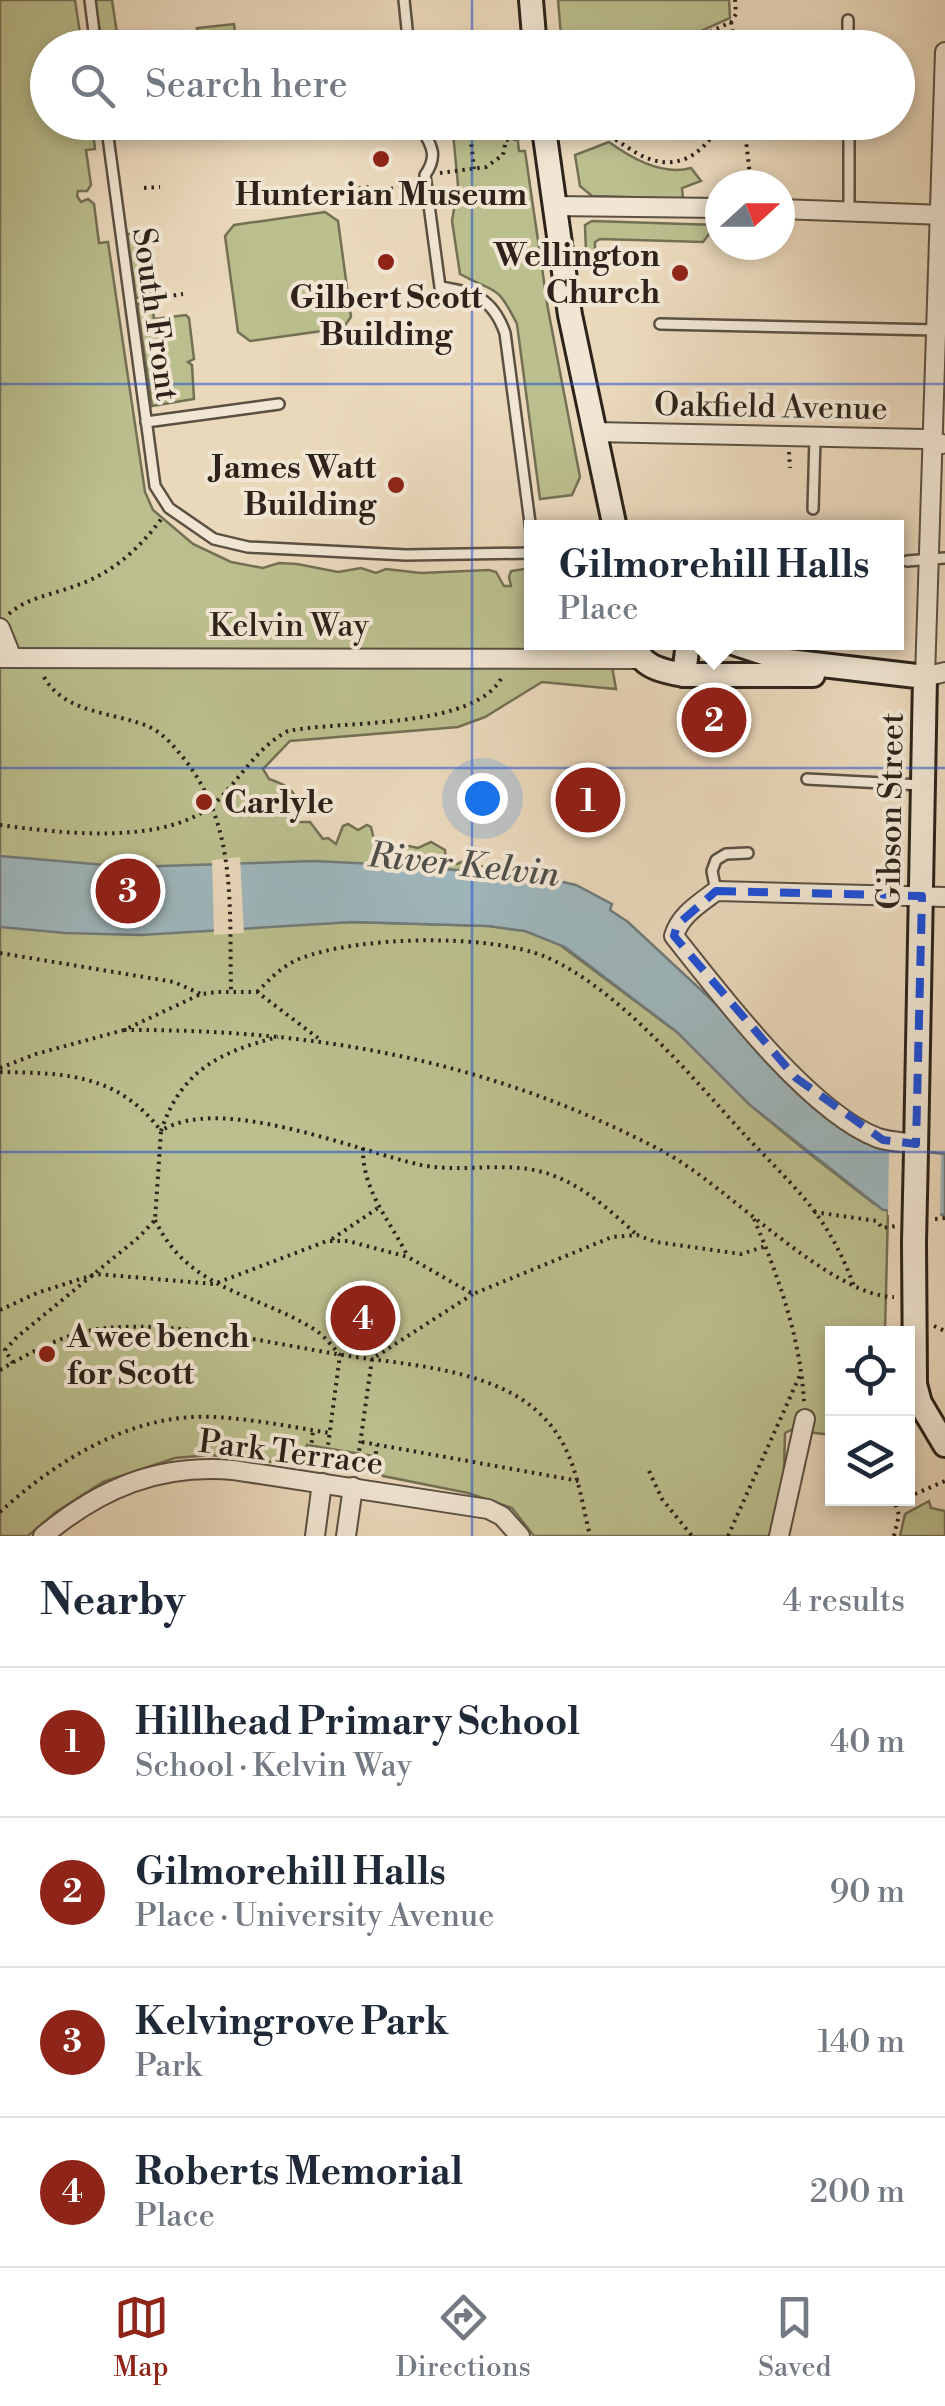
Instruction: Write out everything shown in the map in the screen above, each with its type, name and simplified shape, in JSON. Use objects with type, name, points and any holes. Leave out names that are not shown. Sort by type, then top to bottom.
[{"type":"street","points":[[530,0],[533,30]]},
{"type":"street","name":"Gibson Street","points":[[945,52],[936,330],[939,444],[935,674],[921,785],[934,896],[912,1230],[915,1384],[920,1403],[945,1445]]},
{"type":"street","points":[[545,140],[572,330],[613,520]]},
{"type":"street","points":[[553,206],[705,208]]},
{"type":"street","points":[[795,210],[942,215]]},
{"type":"street","name":"Oakfield Avenue","points":[[594,432],[924,439],[939,444]]},
{"type":"street","points":[[4,622],[6,658]]},
{"type":"street","name":"Kelvin Way","points":[[6,658],[578,657],[619,650]]},
{"type":"street","points":[[640,650],[663,672],[684,675],[798,676],[856,671]]},
{"type":"street","points":[[684,675],[687,650]]},
{"type":"street","points":[[752,650],[773,658],[856,671],[935,674]]},
{"type":"street","points":[[916,1147],[876,1137],[809,1090],[716,989],[674,936],[686,914],[716,891],[934,896]]},
{"type":"street","points":[[779,1536],[806,1419]]},
{"type":"street","name":"Park Terrace","points":[[43,1536],[88,1504],[155,1474],[210,1468],[488,1510],[502,1516],[520,1536]]},
{"type":"street","points":[[315,1482],[315,1536]]},
{"type":"street","points":[[346,1536],[362,1489]]},
{"type":"lane","points":[[90,0],[94,30]]},
{"type":"lane","points":[[404,0],[407,30]]},
{"type":"lane","points":[[848,20],[848,30]]},
{"type":"lane","name":"South Front","points":[[108,140],[155,486],[169,508]]},
{"type":"lane","points":[[429,140],[434,148],[425,175],[440,287],[484,298],[499,318],[530,520]]},
{"type":"lane","points":[[848,140],[849,212]]},
{"type":"lane","points":[[660,324],[936,330]]},
{"type":"lane","points":[[146,422],[278,404]]},
{"type":"lane","points":[[813,508],[814,438]]},
{"type":"lane","points":[[169,508],[214,539],[261,549],[524,553]]},
{"type":"lane","points":[[906,560],[937,557]]},
{"type":"lane","points":[[807,779],[921,785]]},
{"type":"lane","points":[[716,891],[712,871],[716,860],[726,854],[748,853]]},
{"type":"path","points":[[733,30],[735,0]]},
{"type":"path","points":[[715,30],[732,22]]},
{"type":"path","points":[[471,140],[474,169]]},
{"type":"path","points":[[360,194],[362,203],[358,203],[356,189],[370,187],[370,193],[410,187],[425,175],[474,169],[498,161],[505,152],[506,140]]},
{"type":"path","points":[[617,140],[665,164],[689,158],[712,140]]},
{"type":"path","points":[[746,140],[749,170]]},
{"type":"path","points":[[144,188],[160,187]]},
{"type":"path","points":[[151,298],[183,294]]},
{"type":"path","points":[[4,622],[28,603],[112,568],[140,548],[169,508]]},
{"type":"path","points":[[0,826],[86,833],[185,822],[214,804],[278,736],[296,730],[460,708],[496,689],[512,656]]},
{"type":"path","points":[[38,659],[48,684],[72,702],[159,732],[186,761],[214,804],[226,849],[231,991]]},
{"type":"path","points":[[257,992],[298,959],[376,943],[492,945],[544,956],[604,994],[689,1072],[814,1212],[843,1255],[854,1288]]},
{"type":"path","points":[[0,953],[174,982],[202,994]]},
{"type":"path","points":[[0,1070],[36,1054],[124,1030],[202,994],[231,991],[257,992],[322,1040]]},
{"type":"path","points":[[124,1030],[218,1030],[322,1040],[439,1063],[564,1104],[669,1155],[713,1182],[754,1218],[854,1288],[886,1297],[913,1298]]},
{"type":"path","points":[[282,1036],[244,1048],[199,1070],[176,1093],[160,1131],[155,1220],[173,1248],[214,1284],[313,1328],[340,1355]]},
{"type":"path","points":[[0,1070],[54,1074],[115,1088],[160,1131]]},
{"type":"path","points":[[160,1131],[182,1121],[214,1118],[278,1127],[421,1165],[508,1166],[557,1176],[580,1189],[637,1235],[656,1242],[741,1254],[766,1246]]},
{"type":"path","points":[[364,1148],[364,1166],[378,1208],[408,1257]]},
{"type":"path","points":[[0,1310],[37,1292],[96,1274],[214,1284],[327,1241],[378,1208]]},
{"type":"path","points":[[814,1212],[877,1221],[882,1228],[912,1230],[945,1218]]},
{"type":"path","points":[[754,1218],[788,1307],[802,1371],[806,1419]]},
{"type":"path","points":[[13,1363],[3,1351],[155,1220]]},
{"type":"path","points":[[362,1489],[360,1442],[372,1359],[474,1294],[577,1249],[612,1237],[637,1235]]},
{"type":"path","points":[[327,1241],[348,1241],[408,1257],[474,1294]]},
{"type":"path","points":[[0,1370],[62,1339],[117,1328],[262,1341],[476,1379],[524,1402],[561,1439],[579,1481],[590,1536]]},
{"type":"path","points":[[315,1482],[330,1433],[340,1355]]},
{"type":"path","points":[[728,1536],[802,1371]]},
{"type":"path","points":[[0,1512],[60,1463],[141,1427],[190,1417],[214,1417],[330,1433]]},
{"type":"path","points":[[314,1430],[315,1482]]},
{"type":"path","points":[[360,1442],[579,1481]]},
{"type":"path","points":[[362,1489],[377,1445]]},
{"type":"path","points":[[649,1471],[662,1499],[692,1536]]},
{"type":"path","points":[[915,1494],[945,1481]]},
{"type":"path","points":[[894,1536],[900,1515],[896,1506]]},
{"type":"highlighted area","points":[[716,891],[922,896],[916,1144],[883,1140],[796,1078],[674,936],[677,925]]},
{"type":"green space","points":[[0,0],[75,0],[79,30],[30,30],[30,140],[94,140],[95,149],[86,150],[91,185],[87,191],[78,191],[77,196],[81,202],[88,199],[94,204],[99,243],[108,242],[145,492],[153,510],[193,544],[231,562],[263,568],[279,563],[338,572],[361,568],[376,573],[386,569],[421,573],[489,570],[496,572],[504,586],[511,586],[511,571],[524,569],[524,650],[609,650],[616,689],[542,682],[485,717],[458,727],[290,741],[263,769],[269,779],[294,794],[299,804],[294,813],[297,822],[310,822],[323,839],[336,844],[343,826],[348,824],[358,830],[367,825],[376,848],[382,847],[394,855],[404,845],[418,848],[431,842],[445,850],[446,863],[464,861],[477,868],[516,868],[554,880],[381,863],[259,926],[353,922],[489,926],[525,931],[556,942],[682,1036],[750,1105],[873,1203],[888,1210],[885,1326],[825,1326],[825,1434],[791,1430],[785,1433],[784,1472],[770,1536],[534,1536],[512,1508],[468,1493],[383,1476],[378,1469],[379,1457],[307,1445],[304,1457],[290,1464],[210,1455],[175,1458],[103,1482],[56,1512],[28,1536],[0,1536]]},
{"type":"green space","points":[[95,0],[112,0],[116,30],[99,30]]},
{"type":"green space","points":[[558,0],[729,0],[730,18],[704,30],[561,30]]},
{"type":"green space","points":[[234,24],[235,30],[197,30]]},
{"type":"green space","points":[[454,140],[518,140],[519,151],[525,151],[548,309],[580,477],[572,495],[540,499],[517,324],[499,295],[460,274],[452,221],[458,185]]},
{"type":"green space","points":[[609,142],[659,168],[691,168],[701,181],[682,188],[683,199],[592,196],[580,186],[575,155]]},
{"type":"green space","points":[[325,212],[338,221],[351,317],[343,328],[250,341],[238,332],[225,236],[234,225]]},
{"type":"green space","points":[[592,221],[705,225],[705,239],[600,239],[595,242],[595,253],[586,253],[585,225]]},
{"type":"green space","points":[[143,232],[151,296],[136,298],[127,234]]},
{"type":"green space","points":[[152,303],[154,319],[186,315],[189,318],[194,359],[188,362],[192,365],[194,399],[152,406],[137,304]]},
{"type":"green space","points":[[929,1501],[931,1508],[945,1511],[945,1536],[900,1536],[905,1514]]},
{"type":"water","name":"River Kelvin","points":[[0,856],[129,867],[314,861],[416,866],[576,885],[612,904],[610,910],[716,1004],[810,1100],[916,1151],[945,1154],[945,1215],[883,1210],[750,1105],[677,1032],[565,947],[525,931],[489,926],[353,922],[141,935],[0,927]]},
{"type":"pier","points":[[240,857],[244,933],[214,935],[212,860]]},
{"type":"pier","points":[[889,1149],[941,1155],[940,1221],[888,1215]]},
{"type":"place","name":"Hunterian Museum","points":[[381,159]]},
{"type":"place","name":"Gilbert Scott Building","points":[[386,262]]},
{"type":"place","name":"Wellington Church","points":[[680,273]]},
{"type":"place","name":"James Watt Building","points":[[396,485]]},
{"type":"place","name":"Gilmorehill Halls","points":[[714,720]]},
{"type":"place","name":"Hillhead Primary School","points":[[588,800]]},
{"type":"place","name":"Carlyle","points":[[204,802]]},
{"type":"place","name":"Kelvingrove Park","points":[[128,891]]},
{"type":"place","name":"Roberts Memorial","points":[[363,1318]]},
{"type":"place","name":"A wee bench for Scott","points":[[47,1354]]}]
